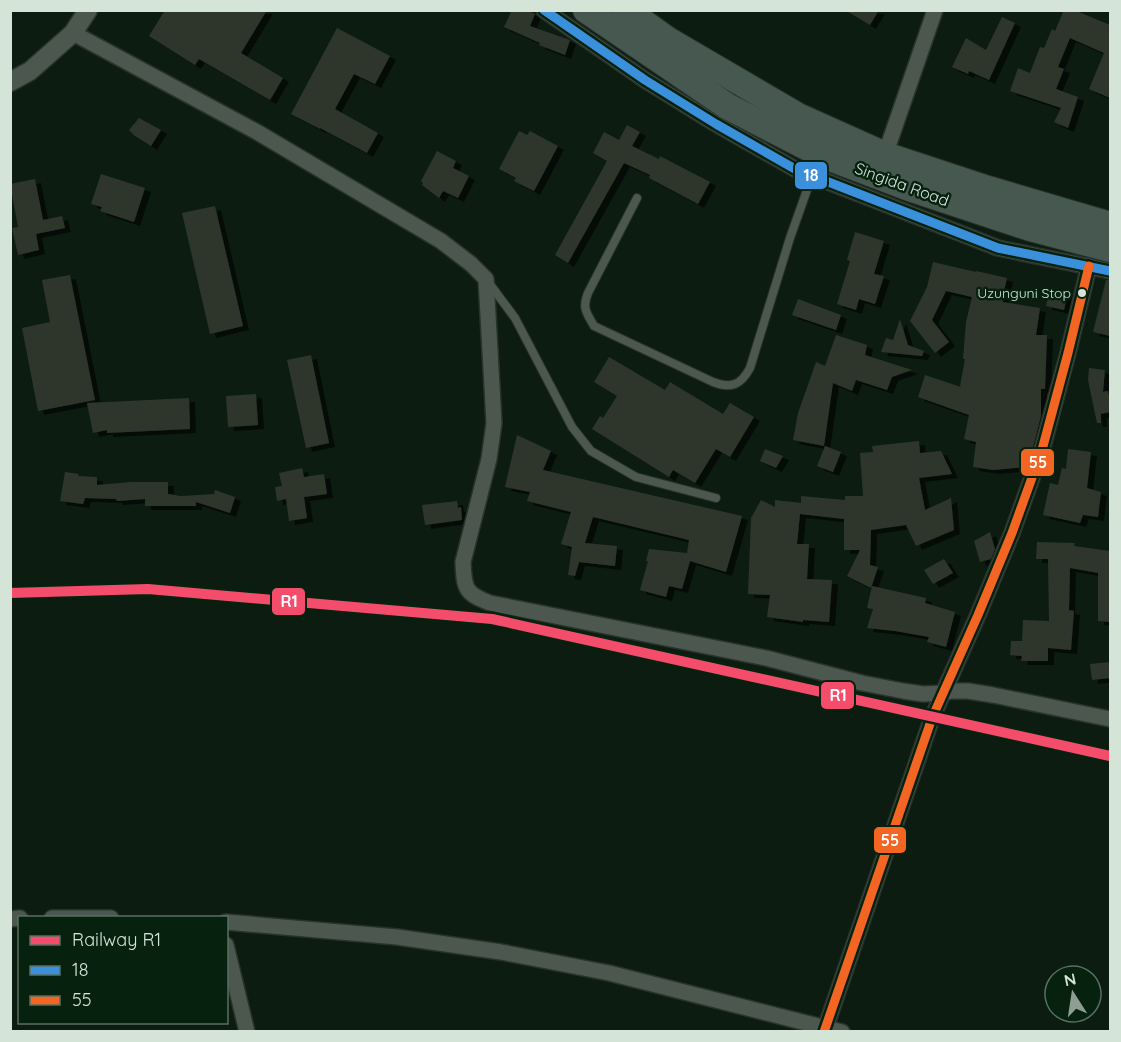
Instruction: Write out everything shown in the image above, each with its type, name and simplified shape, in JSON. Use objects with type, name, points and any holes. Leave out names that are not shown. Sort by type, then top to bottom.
[{"type":"highway","name":"Singida Road","points":[[586,10],[816,165],[912,189],[1030,228],[1110,249]]},
{"type":"highway","name":"Singida Road","points":[[626,10],[668,40],[798,116],[885,154],[988,189],[1110,225]]},
{"type":"street","points":[[10,82],[30,71],[72,33],[88,10]]},
{"type":"street","points":[[544,10],[645,80],[795,169],[816,165],[998,248],[1110,271]]},
{"type":"street","points":[[885,154],[935,10]]},
{"type":"street","points":[[72,33],[257,132],[441,241],[486,279],[494,423],[489,459],[464,562],[467,590],[474,597],[490,603],[766,658],[892,689],[923,693],[952,691],[993,695],[1110,719]]},
{"type":"street","points":[[825,1030],[932,718],[1012,533],[1042,450],[1089,266]]},
{"type":"street","points":[[228,922],[397,937],[501,952],[609,973],[825,1030],[842,1032]]},
{"type":"street","points":[[228,953],[247,1032]]},
{"type":"lane","points":[[637,198],[588,293],[584,303],[586,314],[594,326],[723,386],[736,384],[744,379],[750,368],[790,238],[816,165]]},
{"type":"lane","points":[[486,279],[515,318],[572,427],[591,451],[636,477],[716,498]]},
{"type":"building","points":[[165,10],[267,10],[241,53],[283,78],[270,100],[199,59],[195,65],[149,36]]},
{"type":"building","points":[[512,10],[527,10],[535,14],[530,26],[570,40],[565,55],[504,27]]},
{"type":"building","points":[[845,10],[879,10],[870,25]]},
{"type":"building","points":[[1064,10],[1074,10],[1110,25],[1110,98],[1089,89],[1104,53],[1070,38],[1058,67],[1064,69],[1056,89],[1078,97],[1068,128],[1054,122],[1061,108],[1010,91],[1018,68],[1030,73],[1040,47],[1044,48],[1052,29],[1055,31]]},
{"type":"building","points":[[1002,17],[1015,23],[989,80],[969,71],[968,74],[952,67],[966,38],[986,50]]},
{"type":"building","points":[[337,28],[390,56],[375,84],[354,74],[335,109],[378,133],[367,153],[291,114]]},
{"type":"building","points":[[139,118],[161,130],[151,146],[129,130]]},
{"type":"building","points":[[627,125],[640,132],[632,146],[659,159],[660,156],[710,182],[698,204],[649,178],[650,175],[624,163],[568,263],[555,255],[607,161],[593,153],[604,132],[619,140]]},
{"type":"building","points":[[519,131],[527,135],[530,131],[558,146],[534,191],[514,181],[516,178],[499,169]]},
{"type":"building","points":[[437,151],[456,161],[453,168],[469,176],[458,198],[443,191],[439,198],[422,185],[421,181]]},
{"type":"building","points":[[101,174],[145,188],[134,222],[100,211],[102,207],[91,204]]},
{"type":"building","points":[[35,179],[43,220],[62,216],[65,228],[36,234],[39,250],[18,255],[12,228],[18,227],[10,184]]},
{"type":"building","points":[[215,206],[243,326],[210,334],[182,213]]},
{"type":"building","points":[[855,232],[884,241],[874,274],[884,276],[875,304],[859,299],[856,310],[837,304],[850,261],[847,260]]},
{"type":"building","points":[[933,262],[1007,278],[1003,302],[1040,308],[1036,335],[1047,335],[1045,389],[1041,389],[1041,416],[1025,467],[993,470],[973,467],[976,442],[964,439],[969,415],[918,397],[925,375],[961,387],[965,359],[963,359],[966,322],[972,297],[946,291],[932,320],[949,342],[935,353],[910,321],[927,287]]},
{"type":"building","points":[[70,275],[95,400],[38,411],[22,328],[50,322],[42,280]]},
{"type":"building","points":[[1106,280],[1110,280],[1110,336],[1093,332]]},
{"type":"building","points":[[1050,288],[1068,292],[1064,310],[1046,306]]},
{"type":"building","points":[[798,299],[841,315],[836,330],[792,315]]},
{"type":"building","points":[[900,319],[908,345],[924,351],[922,356],[881,352],[886,338],[893,340]]},
{"type":"building","points":[[836,335],[867,345],[865,355],[912,370],[892,377],[887,390],[856,380],[852,391],[833,383],[824,446],[793,440],[798,413],[816,362],[825,366]]},
{"type":"building","points":[[311,355],[329,443],[306,448],[287,360]]},
{"type":"building","points":[[609,357],[665,390],[670,382],[723,414],[730,403],[754,417],[730,457],[716,449],[695,483],[673,470],[669,477],[592,429],[600,416],[603,418],[617,396],[594,382]]},
{"type":"building","points":[[1089,368],[1105,370],[1103,392],[1108,391],[1110,412],[1101,414],[1101,423],[1097,423],[1088,380]]},
{"type":"building","points":[[256,394],[258,425],[228,427],[226,396]]},
{"type":"building","points":[[189,398],[190,429],[107,433],[107,430],[93,433],[87,403]]},
{"type":"building","points":[[517,435],[551,451],[543,470],[742,516],[726,572],[690,561],[682,589],[669,586],[666,597],[640,590],[649,549],[687,553],[689,540],[593,517],[585,543],[617,546],[615,566],[579,562],[575,576],[568,575],[572,547],[561,544],[571,512],[527,501],[530,492],[505,487]]},
{"type":"building","points":[[919,441],[920,453],[941,451],[952,474],[919,478],[925,510],[951,498],[954,530],[916,546],[906,525],[871,530],[870,565],[878,567],[871,588],[847,576],[860,550],[844,550],[844,519],[800,514],[797,544],[809,544],[807,579],[832,580],[829,622],[803,620],[803,622],[767,617],[770,595],[748,594],[751,518],[761,500],[775,507],[775,500],[801,503],[801,496],[845,500],[845,496],[863,496],[860,453],[873,452],[872,446]]},
{"type":"building","points":[[825,446],[841,452],[833,472],[817,466]]},
{"type":"building","points":[[765,449],[783,456],[776,468],[760,461]]},
{"type":"building","points":[[1068,449],[1091,452],[1087,488],[1101,492],[1098,517],[1083,515],[1080,523],[1043,515],[1050,483],[1058,485],[1062,468],[1066,469]]},
{"type":"building","points":[[302,468],[304,477],[324,474],[327,494],[304,497],[307,518],[289,521],[286,499],[277,501],[275,487],[282,486],[279,473]]},
{"type":"building","points":[[65,472],[79,474],[78,476],[97,477],[97,485],[168,482],[168,494],[181,496],[214,494],[215,490],[235,497],[230,513],[196,502],[196,506],[145,506],[145,499],[117,501],[116,499],[85,498],[83,504],[60,501]]},
{"type":"building","points":[[457,501],[458,508],[461,507],[462,520],[425,525],[422,505]]},
{"type":"building","points":[[990,532],[995,549],[991,559],[980,562],[974,541]]},
{"type":"building","points":[[1037,542],[1075,543],[1074,546],[1110,551],[1110,622],[1098,621],[1098,573],[1070,568],[1069,610],[1074,611],[1071,650],[1048,648],[1048,661],[1021,661],[1022,656],[1010,655],[1011,641],[1022,641],[1023,620],[1049,621],[1048,559],[1036,559]]},
{"type":"building","points":[[944,559],[953,573],[933,584],[924,570]]},
{"type":"building","points":[[872,586],[926,598],[925,603],[955,612],[946,647],[927,642],[929,637],[867,628],[873,609],[867,608]]},
{"type":"building","points":[[1110,662],[1110,678],[1092,680],[1090,664]]},
{"type":"rail line","name":"R1","points":[[10,593],[148,589],[492,619],[1110,756]]},
{"type":"transit line","name":"18","points":[[544,10],[645,80],[795,169],[998,248],[1110,271]]},
{"type":"transit line","name":"55","points":[[824,1032],[932,718],[1012,533],[1042,450],[1089,266]]},
{"type":"place","name":"Uzunguni Stop","points":[[1082,293]]}]
